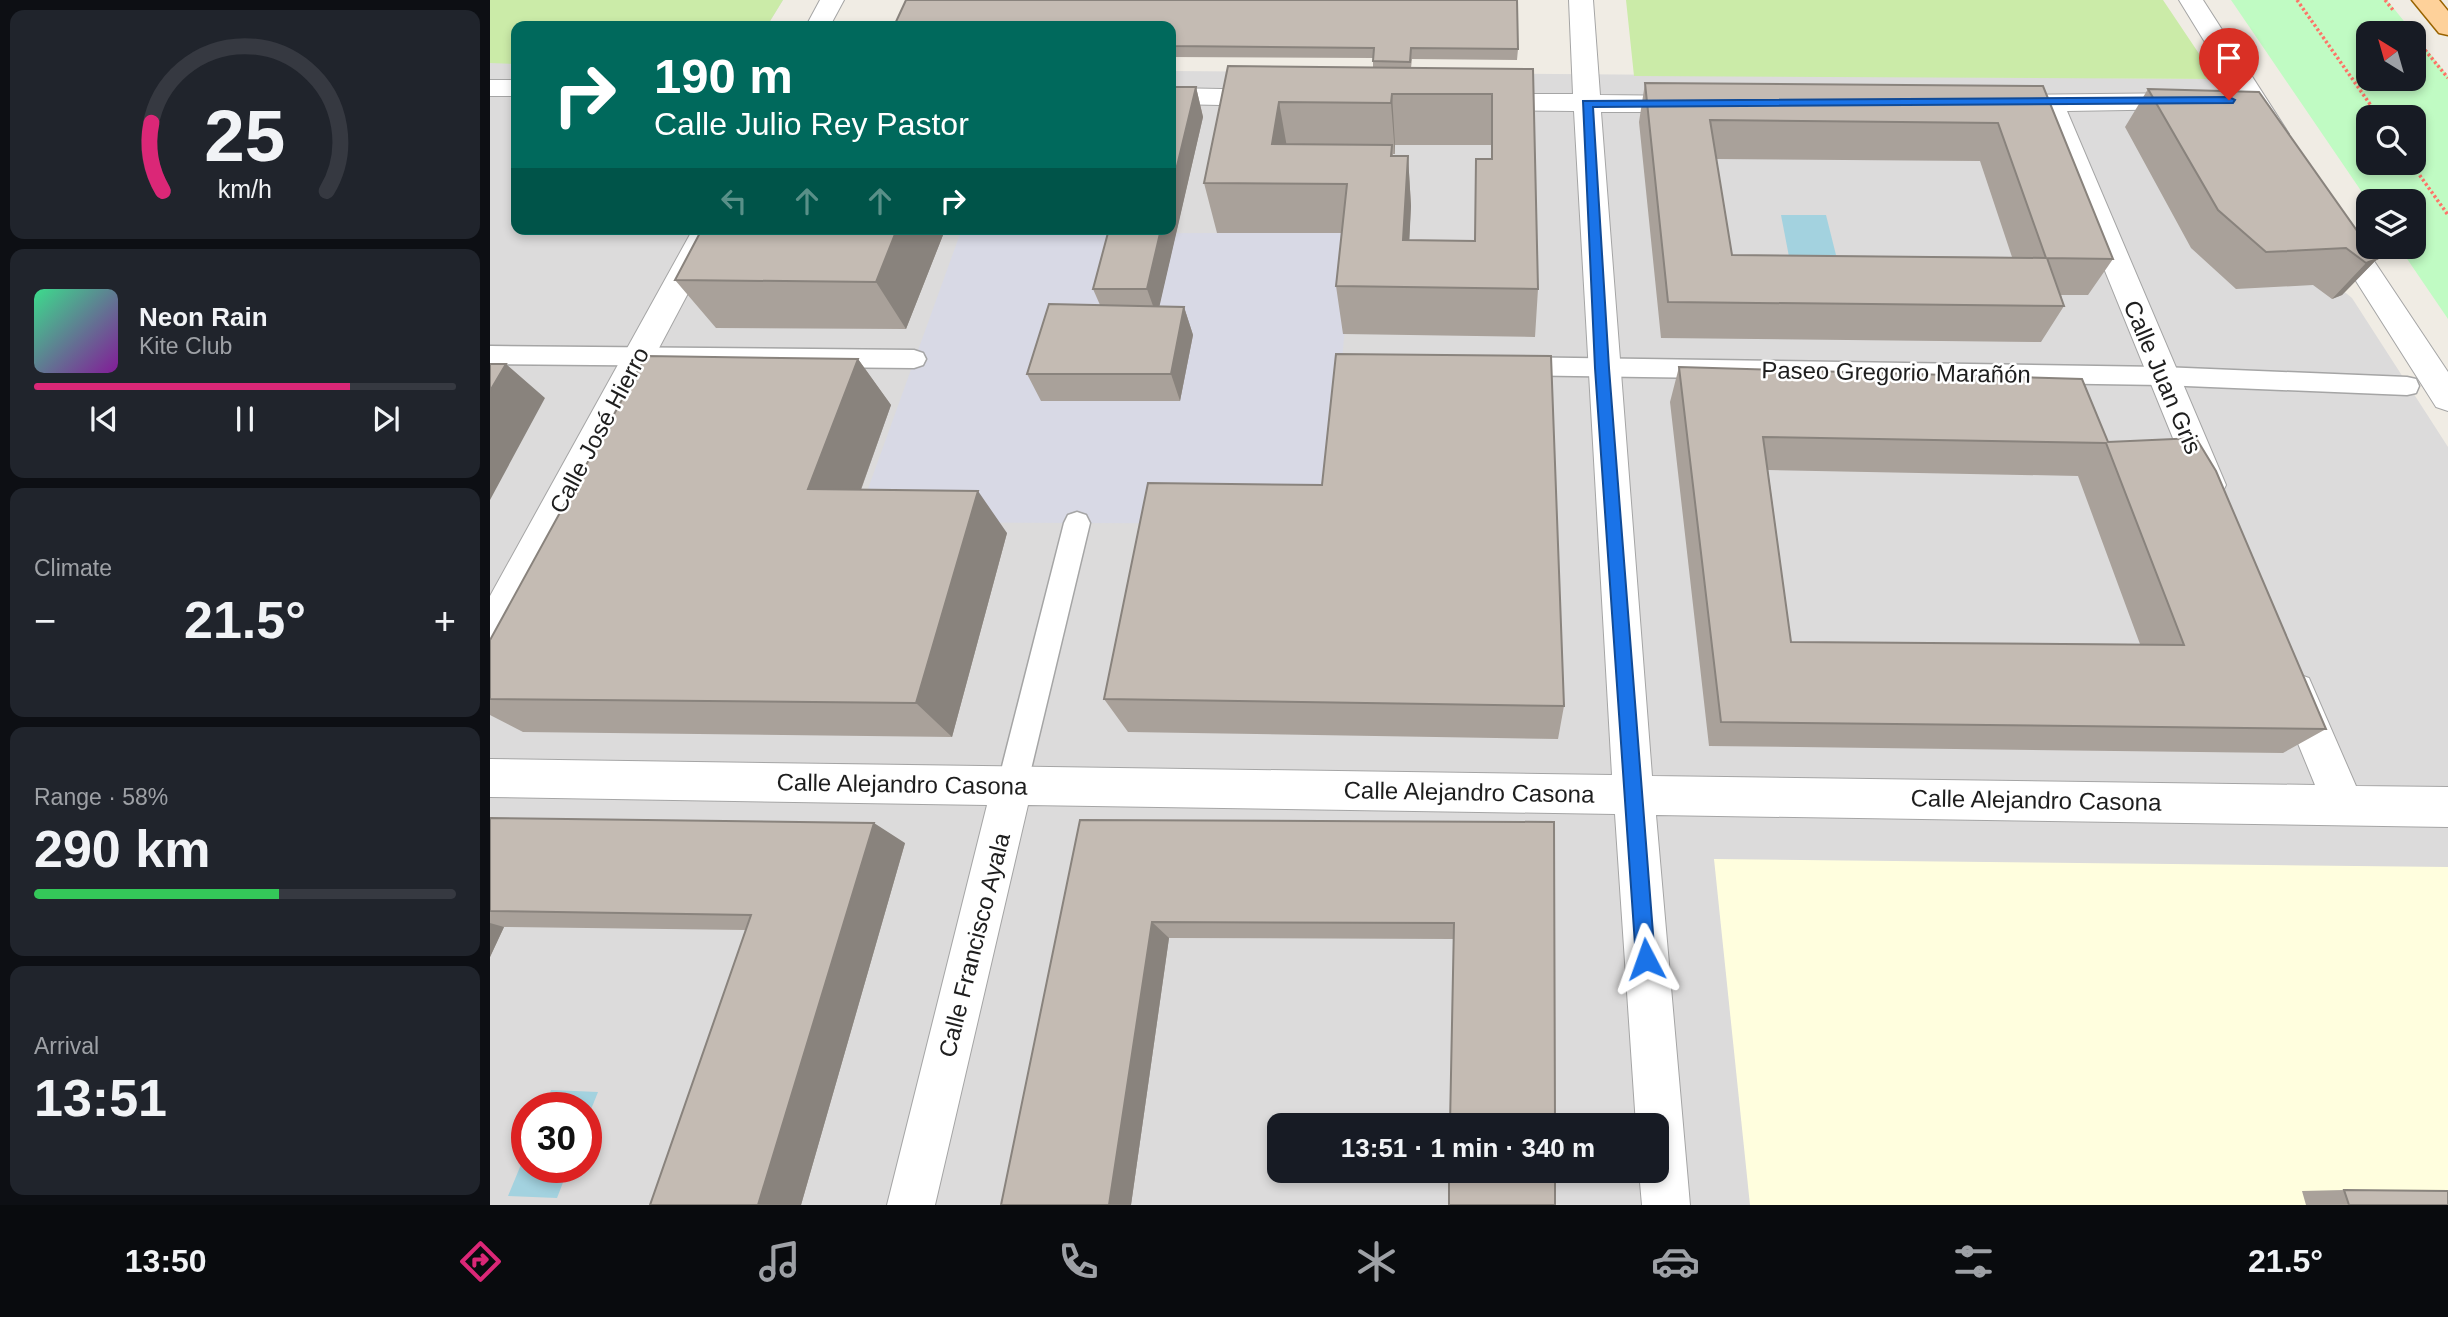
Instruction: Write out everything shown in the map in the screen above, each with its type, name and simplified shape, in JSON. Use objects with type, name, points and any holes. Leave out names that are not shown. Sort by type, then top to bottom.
[{"type":"main road","points":[[2425,0],[2448,27]]},
{"type":"street","points":[[821,21],[832,0]]},
{"type":"street","points":[[1581,0],[1602,368],[1632,794],[1666,1205]]},
{"type":"street","points":[[2191,0],[2233,100],[2290,157]]},
{"type":"street","points":[[490,88],[511,88]]},
{"type":"street","points":[[1178,101],[1291,98]]},
{"type":"street","points":[[1982,103],[2233,100]]},
{"type":"street","points":[[1453,102],[1711,104]]},
{"type":"street","name":"Calle Juan Gris","points":[[2050,103],[2221,515]]},
{"type":"street","points":[[2320,202],[2448,398]]},
{"type":"street","name":"Calle José Hierro","points":[[490,631],[705,235]]},
{"type":"street","points":[[490,355],[914,359]]},
{"type":"street","name":"Paseo Gregorio Marañón","points":[[1493,366],[2162,376],[2407,386]]},
{"type":"street","name":"Calle Francisco Ayala","points":[[911,1205],[1077,523]]},
{"type":"street","points":[[2285,666],[2344,805]]},
{"type":"street","name":"Calle Alejandro Casona","points":[[490,778],[2448,807]]},
{"type":"path","points":[[2297,0],[2371,105]]},
{"type":"path","points":[[2426,51],[2448,78]]},
{"type":"path","points":[[2420,175],[2448,215]]},
{"type":"shaded area","points":[[490,0],[783,0],[770,21],[511,21],[511,235],[1176,235],[1176,71],[2216,79],[2315,268],[2352,298],[2448,447],[2448,1205],[490,1205]]},
{"type":"shaded area","points":[[1353,233],[1328,524],[856,522],[960,235]]},
{"type":"shaded area","points":[[1714,859],[2448,867],[2448,1205],[1750,1205]]},
{"type":"green space","points":[[490,0],[783,0],[770,21],[511,21],[511,64],[490,63]]},
{"type":"green space","points":[[1626,0],[2163,0],[2216,79],[1634,76]]},
{"type":"green space","points":[[2231,0],[2387,0],[2404,21],[2356,21],[2356,91],[2426,91],[2426,49],[2448,76],[2448,319],[2407,259],[2426,259],[2426,189],[2360,189]]},
{"type":"water","points":[[1781,215],[1826,215],[1839,267],[1791,267]]},
{"type":"water","points":[[551,1090],[598,1092],[550,1092]]},
{"type":"water","points":[[513,1183],[563,1183],[557,1198],[508,1196]]},
{"type":"building","points":[[906,0],[1517,0],[1518,49],[1411,48],[1410,62],[1373,61],[1374,48],[1176,46],[1176,21],[896,21]]},
{"type":"building","points":[[1228,66],[1533,69],[1538,289],[1336,286],[1347,184],[1204,183]],"holes":[[[1392,94],[1492,94],[1492,159],[1476,159],[1475,241],[1403,240],[1408,156],[1391,156],[1392,145],[1272,144],[1279,102],[1391,103]]]},
{"type":"building","points":[[1645,83],[2043,86],[2113,259],[2047,258],[2064,306],[1668,302]],"holes":[[[1710,120],[1998,123],[2046,258],[1732,255]]]},
{"type":"building","points":[[1176,87],[1196,87],[1176,170]]},
{"type":"building","points":[[2148,89],[2259,92],[2356,229],[2356,256],[2346,248],[2266,252],[2218,210]]},
{"type":"building","points":[[699,235],[895,235],[876,282],[675,280]]},
{"type":"building","points":[[1107,235],[1160,235],[1147,289],[1093,289]]},
{"type":"building","points":[[2361,259],[2377,259],[2366,263]]},
{"type":"building","points":[[1049,304],[1184,307],[1171,374],[1027,374]]},
{"type":"building","points":[[1336,354],[1551,356],[1564,706],[1104,699],[1148,483],[1322,485]]},
{"type":"building","points":[[646,356],[858,359],[808,489],[978,491],[916,703],[490,699],[490,640]]},
{"type":"building","points":[[490,364],[506,364],[490,391]]},
{"type":"building","points":[[1679,367],[2082,379],[2108,442],[2196,438],[2216,471],[2326,729],[1721,722]],"holes":[[[1763,437],[2106,443],[2184,645],[1791,642]]]},
{"type":"building","points":[[490,818],[874,823],[758,1205],[650,1205],[751,915],[490,911]]},
{"type":"building","points":[[1080,820],[1554,822],[1555,1113],[1450,1113],[1454,923],[1152,922],[1109,1205],[1001,1205]]},
{"type":"building","points":[[1449,1183],[1555,1183],[1555,1205],[1449,1205]]},
{"type":"building","points":[[2344,1190],[2448,1191],[2448,1205],[2349,1205]]},
{"type":"route","points":[[1646,959],[1602,368],[1587,104],[2229,100]]}]
